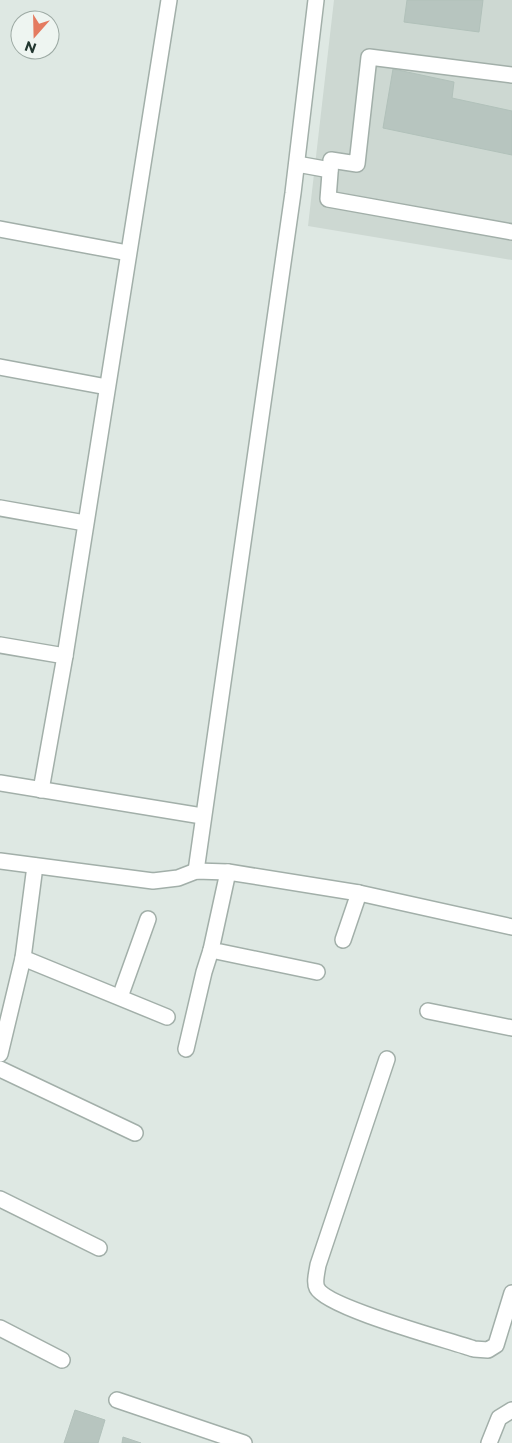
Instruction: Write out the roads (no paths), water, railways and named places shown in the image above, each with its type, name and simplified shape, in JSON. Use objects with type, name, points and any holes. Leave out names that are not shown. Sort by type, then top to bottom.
[{"type":"street","points":[[41,790],[65,656],[169,0]]},
{"type":"street","points":[[196,871],[202,816],[240,574],[297,164],[316,0]]},
{"type":"street","points":[[512,75],[369,57],[357,164],[330,160],[328,199],[512,232]]},
{"type":"street","points":[[297,164],[330,170]]},
{"type":"street","points":[[0,229],[128,253]]},
{"type":"street","points":[[0,367],[107,387]]},
{"type":"street","points":[[0,508],[85,523]]},
{"type":"street","points":[[0,645],[65,656]]},
{"type":"street","points":[[0,783],[202,816]]},
{"type":"street","points":[[0,861],[153,881],[178,878],[196,871],[228,872],[359,893],[512,927]]},
{"type":"street","points":[[0,1054],[23,958],[35,866]]},
{"type":"street","points":[[186,1049],[228,872]]},
{"type":"street","points":[[343,940],[359,893]]},
{"type":"street","points":[[120,997],[148,919]]},
{"type":"street","points":[[211,950],[317,972]]},
{"type":"street","points":[[23,958],[167,1017]]},
{"type":"street","points":[[428,1011],[512,1028]]},
{"type":"street","points":[[387,1059],[318,1265],[317,1288],[324,1296],[353,1309],[474,1349],[488,1350],[496,1345],[512,1293]]},
{"type":"street","points":[[0,1069],[135,1133]]},
{"type":"street","points":[[0,1199],[99,1248]]},
{"type":"street","points":[[0,1328],[62,1360]]},
{"type":"street","points":[[117,1400],[244,1443]]},
{"type":"street","points":[[489,1443],[499,1418],[512,1410]]}]
